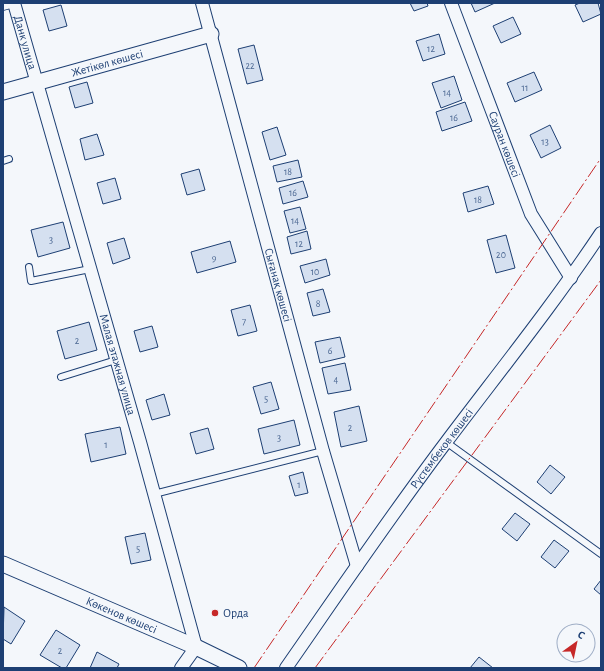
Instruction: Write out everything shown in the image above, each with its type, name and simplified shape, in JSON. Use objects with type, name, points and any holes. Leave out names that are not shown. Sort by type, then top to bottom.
[{"type":"street","name":"Данк улица","points":[[14,3],[36,83]]},
{"type":"street","name":"Сығанақ көшесі","points":[[202,3],[323,451],[357,566]]},
{"type":"street","name":"Сауран көшесі","points":[[451,3],[531,214],[571,278]]},
{"type":"street","name":"Жетікөл көшесі","points":[[3,92],[211,34]]},
{"type":"street","name":"Малая этажная улица","points":[[36,83],[116,360],[196,647]]},
{"type":"street","name":"Рүстембеков көшесі","points":[[286,668],[446,442],[571,278],[601,233]]},
{"type":"street","name":"Көкенов көшесі","points":[[3,564],[196,647],[239,668]]},
{"type":"street","points":[[181,668],[196,647]]},
{"type":"lane","points":[[3,7],[14,3]]},
{"type":"lane","points":[[29,267],[31,281],[90,269]]},
{"type":"lane","points":[[60,377],[116,360]]},
{"type":"lane","points":[[446,442],[601,554]]},
{"type":"lane","points":[[154,494],[323,451]]},
{"type":"building","points":[[410,3],[427,3],[428,6],[414,11]]},
{"type":"building","points":[[471,3],[495,3],[475,12]]},
{"type":"building","points":[[580,3],[598,3],[601,14],[583,22],[575,5]]},
{"type":"building","points":[[61,5],[67,26],[49,31],[43,10]]},
{"type":"building","points":[[513,17],[521,34],[501,43],[493,26]]},
{"type":"building","points":[[439,34],[445,54],[423,61],[416,41]]},
{"type":"building","points":[[254,45],[263,80],[247,84],[238,49]]},
{"type":"building","points":[[534,72],[542,90],[515,102],[507,83]]},
{"type":"building","points":[[454,76],[462,100],[441,108],[432,83]]},
{"type":"building","points":[[87,82],[93,103],[75,108],[69,87]]},
{"type":"building","points":[[465,102],[472,121],[442,131],[436,112]]},
{"type":"building","points":[[550,125],[561,148],[541,158],[530,135]]},
{"type":"building","points":[[277,127],[286,155],[270,160],[262,132]]},
{"type":"building","points":[[97,134],[104,155],[85,160],[80,139]]},
{"type":"building","points":[[298,160],[302,177],[277,182],[273,166]]},
{"type":"building","points":[[199,169],[205,190],[187,195],[181,174]]},
{"type":"building","points":[[115,178],[121,199],[103,204],[97,183]]},
{"type":"building","points":[[303,181],[308,197],[283,204],[279,188]]},
{"type":"building","points":[[488,186],[494,204],[468,212],[463,193]]},
{"type":"building","points":[[300,207],[306,229],[290,233],[284,211]]},
{"type":"building","points":[[63,222],[70,248],[38,257],[31,230]]},
{"type":"building","points":[[307,231],[311,249],[291,254],[287,237]]},
{"type":"building","points":[[506,235],[515,268],[496,273],[487,240]]},
{"type":"building","points":[[124,238],[130,258],[113,264],[107,243]]},
{"type":"building","points":[[230,241],[236,262],[197,273],[191,252]]},
{"type":"building","points":[[326,259],[330,275],[305,283],[300,266]]},
{"type":"building","points":[[323,289],[330,312],[313,316],[307,293]]},
{"type":"building","points":[[250,305],[257,331],[238,336],[231,310]]},
{"type":"building","points":[[89,322],[97,350],[65,359],[57,331]]},
{"type":"building","points":[[152,326],[158,347],[140,352],[134,331]]},
{"type":"building","points":[[340,337],[345,357],[320,363],[315,342]]},
{"type":"building","points":[[345,363],[351,390],[328,394],[322,368]]},
{"type":"building","points":[[271,382],[279,409],[261,414],[253,387]]},
{"type":"building","points":[[164,394],[170,415],[152,420],[146,400]]},
{"type":"building","points":[[359,406],[367,441],[341,447],[334,412]]},
{"type":"building","points":[[294,420],[300,445],[264,454],[258,429]]},
{"type":"building","points":[[120,427],[126,454],[91,462],[85,434]]},
{"type":"building","points":[[208,428],[214,449],[196,454],[190,433]]},
{"type":"building","points":[[550,465],[565,477],[551,494],[537,482]]},
{"type":"building","points":[[303,472],[308,493],[295,496],[289,476]]},
{"type":"building","points":[[515,513],[530,524],[517,541],[502,529]]},
{"type":"building","points":[[145,533],[151,560],[131,564],[125,537]]},
{"type":"building","points":[[554,540],[569,551],[555,568],[541,557]]},
{"type":"building","points":[[601,580],[601,595],[594,589]]},
{"type":"building","points":[[4,607],[25,621],[11,644],[3,639]]},
{"type":"building","points":[[56,630],[80,645],[66,668],[62,668],[40,655]]},
{"type":"building","points":[[97,652],[119,664],[117,668],[90,668]]},
{"type":"building","points":[[479,657],[493,668],[470,668]]},
{"type":"power","points":[[254,668],[601,158]]},
{"type":"power","points":[[315,668],[601,280]]},
{"type":"place","name":"Орда","points":[[215,613]]}]
